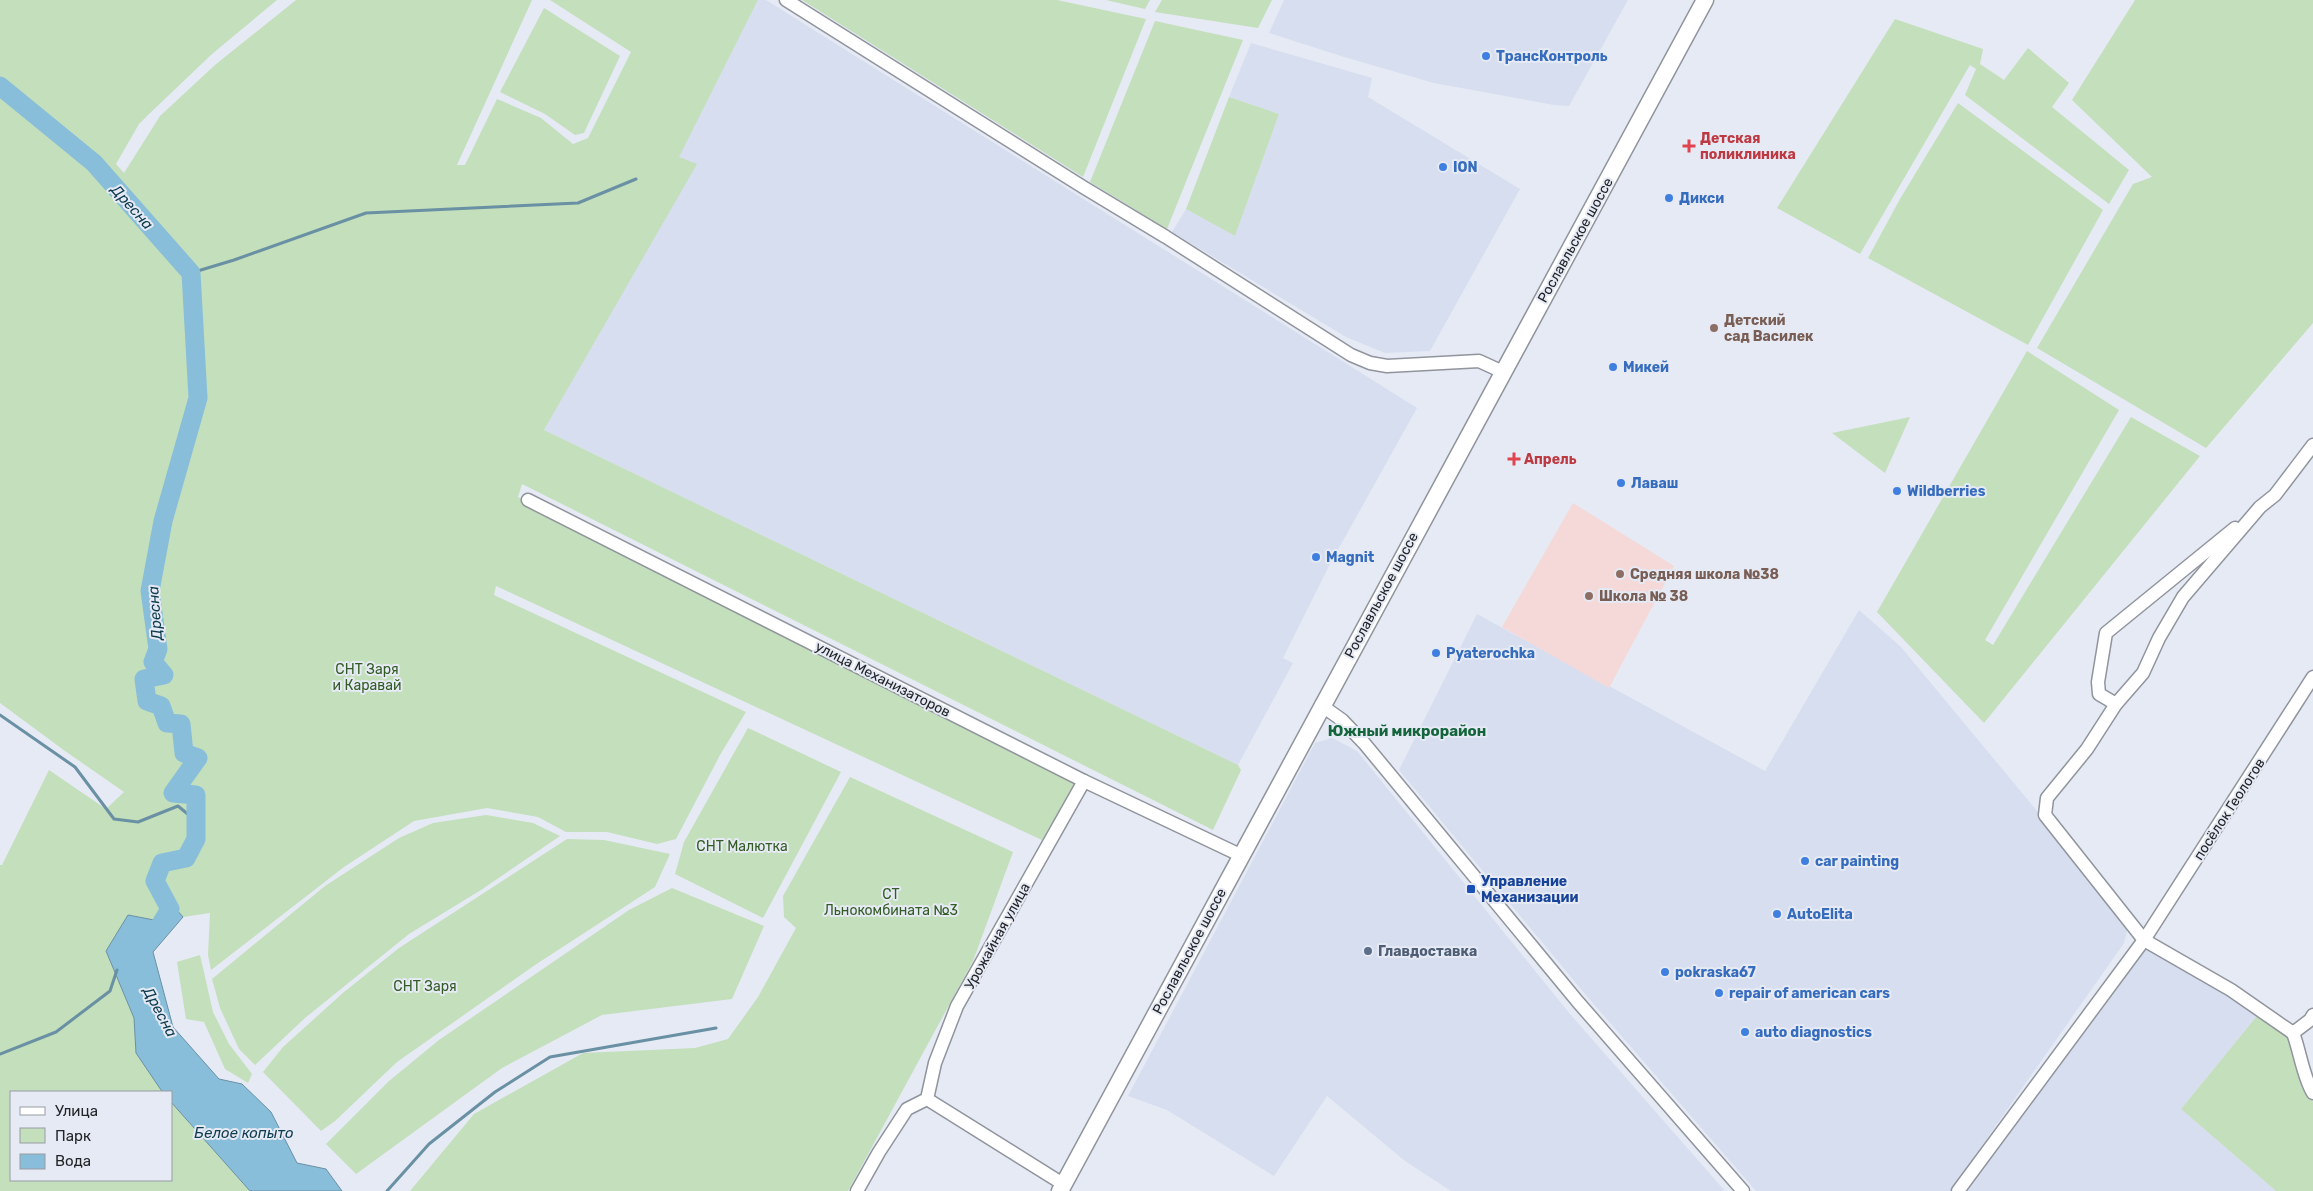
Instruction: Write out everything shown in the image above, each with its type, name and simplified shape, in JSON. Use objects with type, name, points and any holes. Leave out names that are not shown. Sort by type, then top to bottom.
[{"type":"main road","name":"Рославльское шоссе","points":[[1061,1188],[1321,705],[1705,0]]},
{"type":"street","points":[[786,0],[1166,237],[1351,356],[1370,363],[1387,366],[1479,361],[1503,372]]},
{"type":"street","points":[[2116,704],[2099,694],[2098,682],[2106,633],[2275,495],[2313,445]]},
{"type":"street","name":"улица Механизаторов","points":[[528,500],[1084,780],[1240,855]]},
{"type":"street","points":[[2260,507],[2184,597],[2159,638],[2143,672],[2116,704],[2087,749],[2047,798],[2045,815],[2144,940],[2232,990],[2293,1033],[2300,1051],[2309,1087],[2313,1092]]},
{"type":"street","name":"посёлок Геологов","points":[[1958,1191],[2144,940],[2313,677]]},
{"type":"street","points":[[1321,705],[1342,720],[1364,743],[1566,988],[1743,1191]]},
{"type":"street","name":"Урожайная улица","points":[[927,1099],[935,1063],[957,1006],[1084,780]]},
{"type":"street","points":[[2293,1033],[2310,1020],[2313,1015]]},
{"type":"street","points":[[857,1191],[879,1152],[907,1109],[927,1099],[1061,1188]]},
{"type":"shaded area","points":[[758,0],[766,0],[1417,408],[1330,564],[1283,658],[1293,663],[1238,765],[544,430],[696,164],[678,158]]},
{"type":"shaded area","points":[[1284,0],[1628,0],[1569,106],[1554,105],[1434,83],[1269,33]]},
{"type":"shaded area","points":[[1251,43],[1372,78],[1368,97],[1520,189],[1430,351],[1385,353],[1346,337],[1172,232],[1186,209],[1235,236],[1279,114],[1229,97]]},
{"type":"shaded area","name":"Школа № 38","points":[[1573,503],[1674,566],[1609,688],[1502,627]]},
{"type":"shaded area","points":[[1859,610],[1901,647],[2042,817],[2128,928],[2124,943],[1950,1191],[1756,1191],[1585,994],[1399,770],[1477,614],[1765,771]]},
{"type":"shaded area","points":[[1332,738],[1357,751],[1570,1014],[1725,1191],[1451,1191],[1405,1161],[1327,1096],[1274,1176],[1167,1110],[1128,1096],[1315,743]]},
{"type":"shaded area","points":[[2148,939],[2261,1011],[2181,1109],[2276,1191],[1959,1191]]},
{"type":"green space","name":"СНТ Заря и Каравай","points":[[0,0],[277,0],[212,54],[139,124],[116,164],[124,173],[160,116],[215,65],[296,0],[532,0],[457,165],[465,165],[497,99],[541,118],[573,144],[588,138],[631,52],[550,0],[758,0],[679,157],[697,164],[544,430],[1238,765],[1241,770],[1213,830],[522,484],[518,497],[1080,776],[1042,840],[496,586],[494,595],[746,712],[720,755],[676,839],[657,844],[607,832],[566,832],[538,817],[487,808],[414,821],[344,867],[211,970],[208,955],[210,913],[183,917],[168,901],[154,920],[106,951],[134,1018],[136,1053],[162,1091],[10,1091],[10,1181],[172,1181],[172,1103],[250,1191],[0,1191],[0,865],[2,865],[49,770],[106,809],[124,792],[0,703]]},
{"type":"green space","points":[[802,0],[1057,0],[1146,19],[1083,177]]},
{"type":"green space","points":[[1106,0],[1150,0],[1145,9]]},
{"type":"green space","points":[[1162,0],[1272,0],[1258,28],[1155,12]]},
{"type":"green space","points":[[2135,0],[2313,0],[2313,323],[2206,448],[2037,348],[2133,184],[2152,177],[2072,100]]},
{"type":"green space","points":[[544,8],[620,56],[584,133],[575,135],[545,114],[500,92]]},
{"type":"green space","points":[[1895,19],[1983,49],[1980,64],[2004,80],[2028,48],[2069,83],[2052,107],[2129,170],[2109,204],[1965,95],[1976,69],[1970,65],[1860,254],[1777,208]]},
{"type":"green space","points":[[1155,21],[1243,40],[1167,229],[1090,182]]},
{"type":"green space","points":[[1229,97],[1279,114],[1235,236],[1186,209]]},
{"type":"green space","points":[[1958,103],[2103,210],[2028,345],[1868,258],[1900,199]]},
{"type":"green space","points":[[2027,351],[2119,410],[1985,640],[1993,645],[2131,417],[2200,456],[1984,723],[1877,612]]},
{"type":"green space","points":[[1910,417],[1885,473],[1832,433]]},
{"type":"green space","name":"СНТ Малютка","points":[[748,728],[841,772],[763,918],[675,874],[684,842]]},
{"type":"green space","name":"СТ Льнокомбината №3","points":[[850,777],[1013,852],[973,961],[848,1191],[410,1191],[474,1114],[583,1053],[695,1048],[728,1039],[758,997],[796,928],[784,917],[783,896]]},
{"type":"green space","name":"СНТ Заря","points":[[486,815],[533,823],[560,836],[481,890],[409,934],[305,1018],[255,1065],[239,1049],[220,1008],[212,979],[325,886],[399,838],[433,823]]},
{"type":"green space","name":"СНТ Заря","points":[[567,839],[604,840],[670,854],[655,887],[535,965],[397,1062],[335,1121],[321,1131],[263,1072],[283,1047],[344,992],[399,948]]},
{"type":"green space","name":"СНТ Заря","points":[[672,888],[764,926],[732,999],[602,1015],[502,1068],[356,1174],[326,1144],[389,1081],[439,1040],[629,910]]},
{"type":"green space","points":[[200,955],[213,1012],[229,1044],[252,1074],[248,1083],[225,1069],[204,1022],[186,1019],[177,962]]},
{"type":"green space","points":[[2261,1011],[2295,1042],[2302,1087],[2313,1102],[2313,1191],[2276,1191],[2181,1109]]},
{"type":"water","name":"Белое копыто","points":[[168,900],[183,917],[153,952],[173,1027],[219,1079],[242,1084],[271,1112],[297,1163],[326,1169],[342,1191],[250,1191],[172,1103],[172,1091],[161,1090],[136,1053],[134,1018],[106,951],[128,915],[154,920]]},
{"type":"waterway","name":"Дресна","points":[[0,86],[94,163],[191,273],[198,398],[163,521],[150,591],[158,649],[153,662],[164,675],[144,679],[147,701],[161,706],[167,723],[181,724],[184,753],[198,758],[173,793],[196,795],[196,839],[186,858],[162,863],[155,881],[170,909],[161,924]]},
{"type":"waterway","points":[[191,273],[234,260],[366,213],[578,203],[636,179]]},
{"type":"waterway","points":[[0,715],[75,767],[114,819],[138,822],[178,806],[196,821]]},
{"type":"waterway","points":[[0,1054],[56,1032],[110,991],[117,970]]},
{"type":"waterway","points":[[387,1191],[429,1144],[495,1092],[550,1057],[716,1028]]},
{"type":"place","name":"ТрансКонтроль","points":[[1486,56]]},
{"type":"place","name":"Детская поликлиника","points":[[1689,146]]},
{"type":"place","name":"ION","points":[[1443,167]]},
{"type":"place","name":"Дикси","points":[[1669,198]]},
{"type":"place","name":"Детский сад Василек","points":[[1714,328]]},
{"type":"place","name":"Микей","points":[[1613,367]]},
{"type":"place","name":"Апрель","points":[[1514,459]]},
{"type":"place","name":"Лаваш","points":[[1621,483]]},
{"type":"place","name":"Wildberries","points":[[1897,491]]},
{"type":"place","name":"Magnit","points":[[1316,557]]},
{"type":"place","name":"Средняя школа №38","points":[[1620,574]]},
{"type":"place","name":"Школа № 38","points":[[1589,596]]},
{"type":"place","name":"Pyaterochka","points":[[1436,653]]},
{"type":"place","name":"car painting","points":[[1805,861]]},
{"type":"place","name":"Управление Механизации","points":[[1471,889]]},
{"type":"place","name":"AutoElita","points":[[1777,914]]},
{"type":"place","name":"Главдоставка","points":[[1368,951]]},
{"type":"place","name":"pokraska67","points":[[1665,972]]},
{"type":"place","name":"repair of american cars","points":[[1719,993]]},
{"type":"place","name":"auto diagnostics","points":[[1745,1032]]},
{"type":"district","name":"Южный микрорайон","points":[[1407,731]]}]
